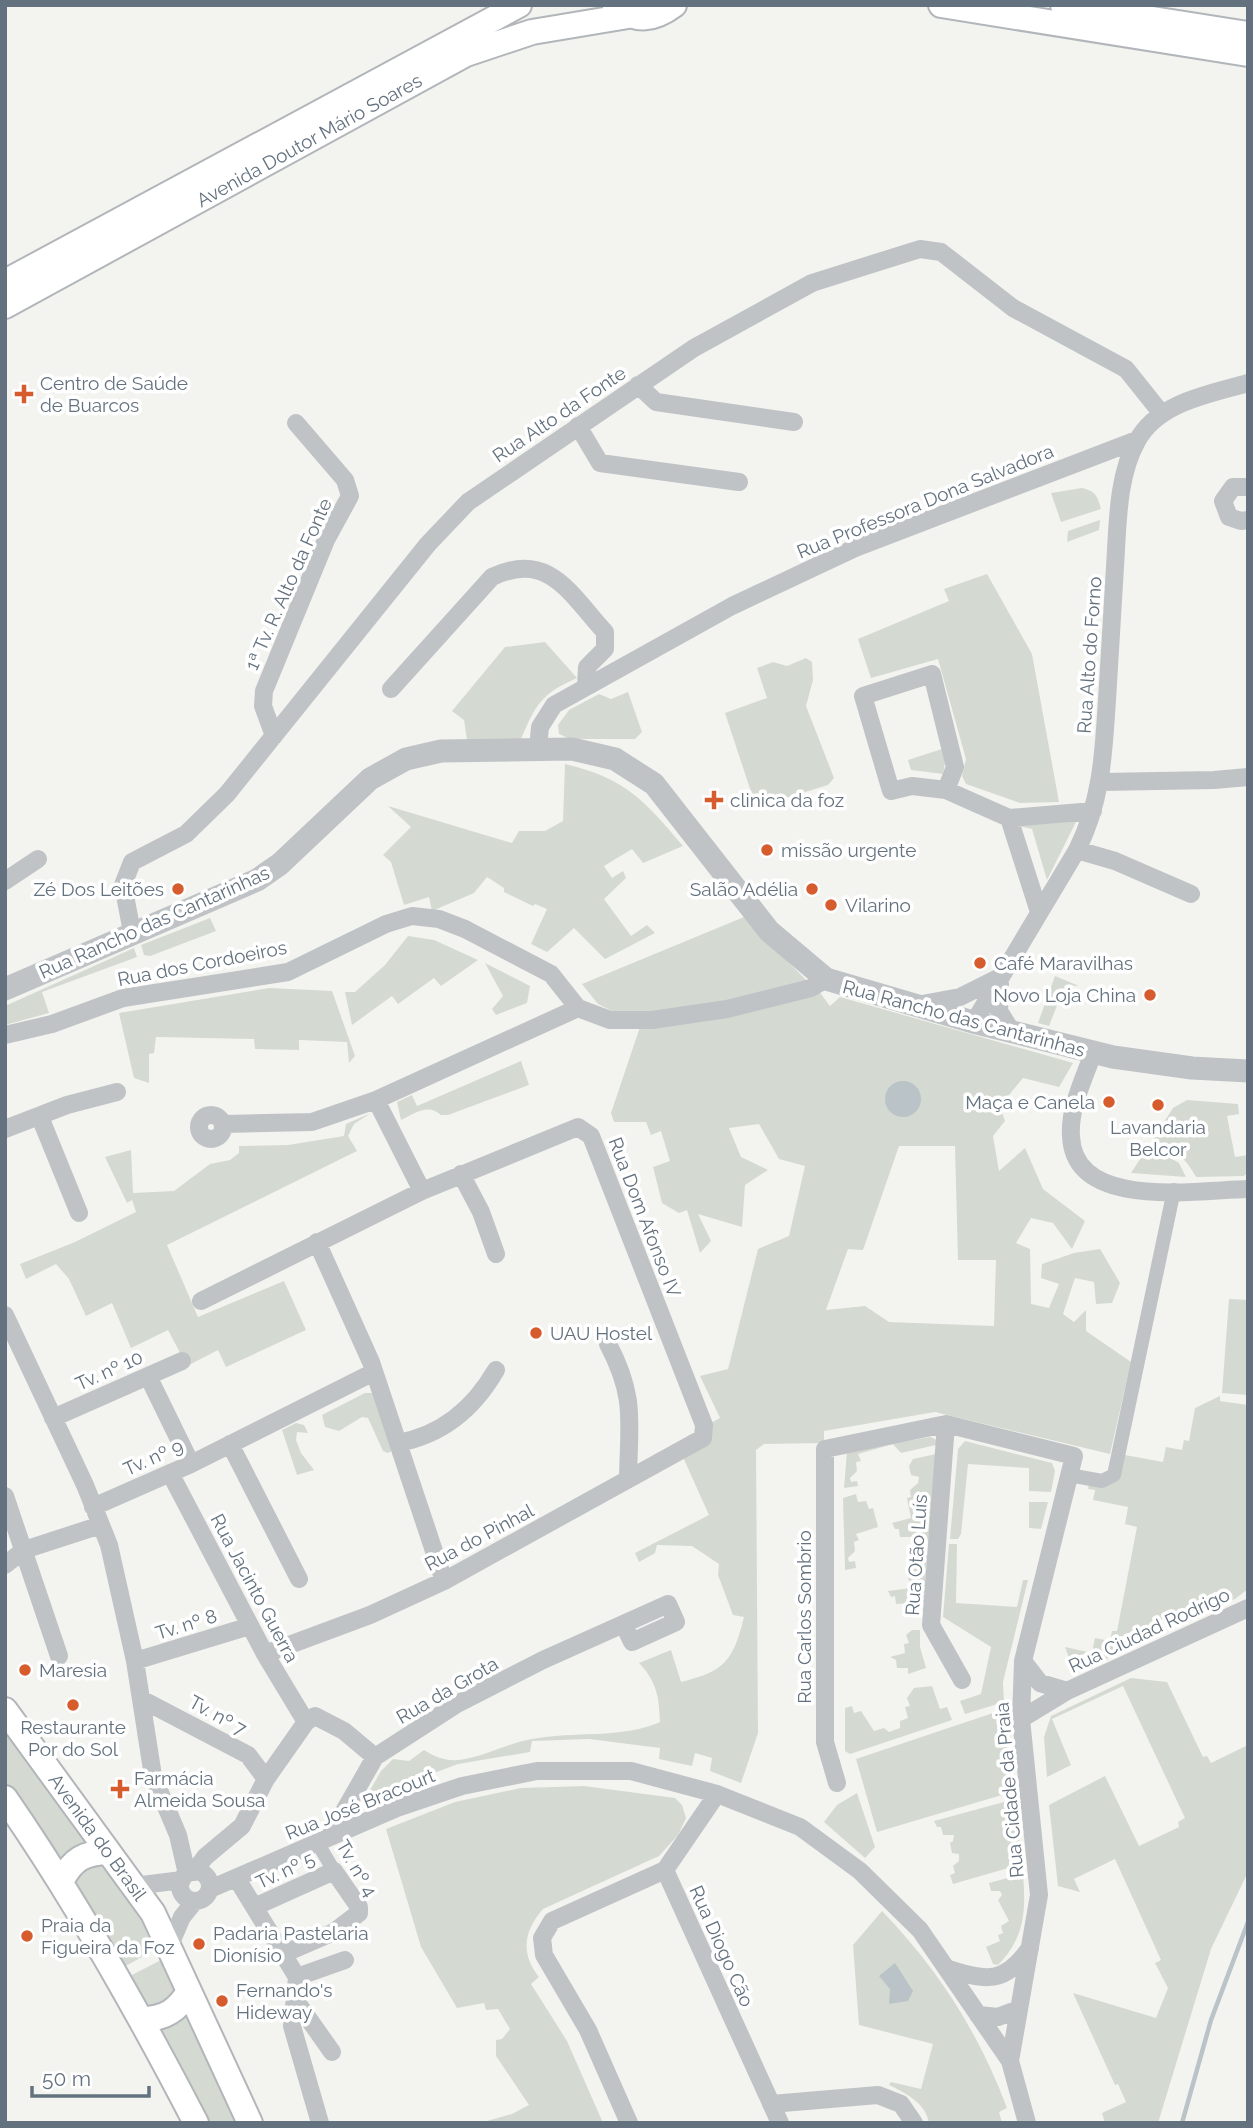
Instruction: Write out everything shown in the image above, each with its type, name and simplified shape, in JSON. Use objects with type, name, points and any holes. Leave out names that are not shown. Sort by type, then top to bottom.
[{"type":"main road","name":"Avenida Doutor Mário Soares","points":[[5,282],[519,5]]},
{"type":"main road","name":"Avenida Doutor Mário Soares","points":[[5,306],[466,54],[532,32],[620,11],[645,19],[661,15],[674,5]]},
{"type":"main road","points":[[941,5],[1248,54]]},
{"type":"main road","points":[[1063,5],[1248,34]]},
{"type":"main road","name":"Avenida do Brasil","points":[[5,1710],[134,1886],[170,1945],[250,2123]]},
{"type":"main road","points":[[5,1798],[62,1880],[142,2019],[196,2123]]},
{"type":"main road","points":[[62,1880],[72,1862],[90,1853],[108,1852]]},
{"type":"main road","points":[[142,2019],[154,2019],[170,2013],[180,2006],[189,1991]]},
{"type":"street","name":"Rua Alto da Fonte","points":[[132,932],[123,885],[132,862],[186,834],[227,794],[428,544],[468,502],[694,348],[812,283],[920,249],[941,252],[1013,308],[1126,369],[1162,414]]},
{"type":"street","name":"Rua Alto do Forno","points":[[972,1021],[978,1020],[1000,977],[1077,850],[1102,782],[1119,496],[1137,440],[1162,414],[1192,398],[1248,383]]},
{"type":"street","points":[[638,385],[656,402],[794,422]]},
{"type":"street","name":"1ª Tv. R. Alto da Fonte","points":[[274,736],[263,706],[264,691],[326,540],[349,496],[345,480],[296,423]]},
{"type":"street","points":[[578,426],[600,463],[739,482]]},
{"type":"street","name":"Rua Professora Dona Salvadora","points":[[538,749],[540,727],[554,705],[732,606],[855,548],[1137,440]]},
{"type":"street","points":[[1248,486],[1233,487],[1223,500],[1229,517],[1248,520]]},
{"type":"street","points":[[391,689],[492,577],[512,568],[529,566],[550,573],[605,632],[605,649],[587,667],[586,686]]},
{"type":"street","points":[[946,790],[956,767],[932,674],[863,696],[891,790],[912,786],[946,790],[1009,818],[1093,811]]},
{"type":"street","name":"Rua Rancho das Cantarinhas","points":[[5,989],[257,880],[281,864],[370,779],[406,759],[441,751],[572,749],[615,759],[654,784],[769,931],[826,979],[911,1005],[1093,1053],[1192,1068],[1248,1071]]},
{"type":"street","points":[[1102,782],[1214,780],[1248,776]]},
{"type":"street","points":[[1009,818],[1039,912]]},
{"type":"street","points":[[1077,850],[1115,861],[1191,894]]},
{"type":"street","points":[[5,880],[38,859]]},
{"type":"street","name":"Rua dos Cordoeiros","points":[[5,1035],[52,1024],[123,998],[288,972],[386,925],[412,916],[439,919],[465,929],[551,974],[578,1009]]},
{"type":"street","name":"Rua Alto do Forno","points":[[911,1005],[936,1003],[981,988],[1000,977]]},
{"type":"street","points":[[1000,977],[999,1011],[1012,1032]]},
{"type":"street","points":[[224,1124],[312,1122],[376,1100],[578,1009],[610,1020],[652,1020],[727,1009],[811,988],[826,979]]},
{"type":"street","points":[[972,1021],[969,1007],[981,988]]},
{"type":"street","points":[[1093,1053],[1072,1115],[1073,1153],[1083,1170],[1094,1180],[1120,1189],[1248,1189]]},
{"type":"street","points":[[5,1129],[67,1105],[117,1092]]},
{"type":"street","points":[[376,1100],[422,1191]]},
{"type":"street","points":[[40,1117],[79,1213]]},
{"type":"street","name":"Rua Dom Afonso IV","points":[[201,1301],[422,1191],[578,1127],[591,1136],[704,1425],[703,1438]]},
{"type":"street","points":[[461,1174],[481,1212],[495,1254]]},
{"type":"street","points":[[1069,1475],[1102,1481],[1114,1475],[1174,1190]]},
{"type":"street","points":[[317,1242],[374,1372],[444,1581]]},
{"type":"street","points":[[5,1315],[109,1545],[135,1661],[153,1776],[178,1835],[188,1875]]},
{"type":"street","points":[[608,1344],[624,1375],[630,1402],[628,1479]]},
{"type":"street","name":"Tv. nº 10","points":[[53,1418],[182,1361]]},
{"type":"street","points":[[398,1443],[416,1439],[467,1411],[496,1370]]},
{"type":"street","name":"Tv. nº 9","points":[[93,1507],[191,1464],[374,1372]]},
{"type":"street","points":[[148,1376],[191,1464]]},
{"type":"street","name":"Rua Cidade da Praia","points":[[946,1424],[1074,1456],[1023,1661],[1021,1719],[1039,1895],[1033,1945],[1010,2061]]},
{"type":"street","name":"Rua Carlos Sombrio","points":[[837,1783],[824,1742],[824,1449],[946,1424]]},
{"type":"street","name":"Rua Otão Luís","points":[[946,1424],[931,1625],[962,1680]]},
{"type":"street","name":"Rua do Pinhal","points":[[265,1654],[370,1615],[444,1581],[703,1438]]},
{"type":"street","points":[[230,1444],[299,1579]]},
{"type":"street","name":"Rua Jacinto Guerra","points":[[170,1473],[265,1654],[306,1721]]},
{"type":"street","points":[[5,1496],[59,1656]]},
{"type":"street","points":[[5,1565],[24,1550],[101,1525]]},
{"type":"street","name":"Rua Ciudad Rodrigo","points":[[1021,1719],[1067,1691],[1248,1608]]},
{"type":"street","name":"Rua da Grota","points":[[323,1839],[374,1756],[457,1704],[543,1660],[624,1625]]},
{"type":"street","name":"Tv. nº 8","points":[[135,1661],[250,1626]]},
{"type":"street","name":"Rua Ciudad Rodrigo","points":[[1023,1661],[1040,1683],[1067,1691]]},
{"type":"street","name":"Tv. nº 7","points":[[141,1699],[248,1755],[266,1779]]},
{"type":"street","points":[[195,1901],[183,1894],[188,1875],[242,1826],[266,1779],[306,1721],[315,1716],[334,1726],[374,1756]]},
{"type":"street","name":"Rua José Bracourt","points":[[210,1889],[397,1808],[462,1786],[537,1771],[631,1771],[717,1794],[800,1828],[860,1871],[920,1930],[1010,2061]]},
{"type":"street","points":[[629,2123],[588,2030],[544,1955],[542,1938],[552,1921],[664,1870],[717,1794]]},
{"type":"street","name":"Tv. nº 4","points":[[283,1954],[334,1932],[359,1913],[359,1907],[334,1871],[323,1839]]},
{"type":"street","name":"Rua Diogo Cão","points":[[664,1870],[780,2123]]},
{"type":"street","name":"Tv. nº 5","points":[[254,1907],[334,1871]]},
{"type":"street","points":[[134,1886],[188,1875],[206,1876],[210,1889],[203,1899],[195,1901],[182,1917],[170,1945]]},
{"type":"street","points":[[237,1879],[297,1977],[292,2026],[320,2123]]},
{"type":"street","points":[[949,1969],[992,1978],[1020,2006],[998,2018],[976,2011],[976,1988],[992,1978],[1020,1963],[1033,1945]]},
{"type":"street","points":[[297,1977],[345,1960]]},
{"type":"street","points":[[296,2001],[332,2052]]},
{"type":"street","points":[[1010,2061],[1027,2123]]},
{"type":"street","points":[[771,2104],[878,2095],[901,2104],[914,2123]]},
{"type":"shaded area","points":[[1082,488],[1095,495],[1101,509],[1061,522],[1051,493]]},
{"type":"shaded area","points":[[1100,520],[1099,530],[1067,542],[1068,531]]},
{"type":"shaded area","points":[[987,574],[1032,654],[1059,802],[1020,803],[966,784],[962,776],[966,759],[938,659],[871,678],[858,639],[949,601],[944,589]]},
{"type":"shaded area","points":[[545,642],[577,678],[555,689],[541,701],[521,739],[467,740],[464,720],[452,711],[505,647]]},
{"type":"shaded area","points":[[806,658],[812,662],[813,680],[806,706],[834,778],[828,785],[756,807],[725,713],[767,698],[757,668],[773,662],[787,666]]},
{"type":"shaded area","points":[[628,692],[642,732],[635,739],[570,739],[559,734],[558,725],[569,710],[599,694],[611,699]]},
{"type":"shaded area","points":[[942,749],[945,763],[943,774],[911,770],[908,760]]},
{"type":"shaded area","points":[[565,764],[603,776],[632,793],[683,846],[643,863],[632,849],[604,866],[612,878],[623,871],[626,878],[604,899],[631,936],[647,925],[655,933],[605,959],[574,928],[547,952],[531,944],[547,909],[535,904],[533,906],[504,892],[504,888],[487,877],[474,893],[432,911],[429,897],[404,905],[391,862],[383,855],[411,827],[388,806],[512,843],[519,831],[545,831],[563,821]]},
{"type":"shaded area","points":[[1078,818],[1047,880],[1032,829],[1019,826]]},
{"type":"shaded area","points":[[744,917],[807,981],[756,998],[645,1014],[618,1014],[598,1004],[582,984]]},
{"type":"shaded area","points":[[210,918],[216,931],[150,956],[144,955],[141,945]]},
{"type":"shaded area","points":[[408,936],[434,940],[478,960],[441,986],[434,978],[398,1004],[392,996],[352,1025],[345,992],[355,992],[385,965]]},
{"type":"shaded area","points":[[134,948],[137,957],[42,992],[49,1013],[5,1025],[5,1006]]},
{"type":"shaded area","points":[[485,963],[530,986],[527,1003],[496,1015],[492,1009],[503,996]]},
{"type":"shaded area","points":[[1055,976],[1079,986],[1065,985],[1049,1026],[1038,1023]]},
{"type":"shaded area","points":[[269,988],[332,991],[355,1056],[349,1063],[347,1042],[299,1040],[299,1050],[255,1049],[254,1039],[156,1037],[154,1053],[149,1054],[149,1083],[134,1078],[119,1013]]},
{"type":"shaded area","points":[[818,990],[830,1006],[840,997],[1073,1063],[1059,1087],[1023,1078],[1000,1106],[1005,1121],[993,1136],[999,1171],[1025,1148],[1043,1189],[1085,1221],[1072,1249],[1053,1223],[1031,1218],[1016,1243],[1030,1249],[1031,1304],[1049,1308],[1059,1284],[1041,1278],[1042,1264],[1074,1253],[1100,1249],[1120,1283],[1112,1303],[1096,1304],[1094,1282],[1075,1278],[1063,1314],[1074,1322],[1086,1310],[1086,1331],[1131,1362],[1110,1454],[935,1412],[824,1431],[824,1443],[764,1444],[756,1450],[758,1733],[741,1783],[710,1771],[712,1758],[695,1753],[692,1766],[659,1759],[660,1748],[589,1739],[532,1741],[530,1752],[458,1764],[365,1799],[381,1771],[393,1759],[409,1761],[424,1750],[440,1758],[459,1760],[532,1739],[630,1731],[660,1722],[656,1690],[639,1663],[671,1650],[681,1682],[717,1668],[725,1662],[736,1644],[744,1617],[733,1615],[718,1575],[719,1564],[692,1546],[657,1545],[655,1553],[639,1562],[635,1553],[709,1515],[682,1455],[709,1424],[720,1418],[700,1376],[728,1369],[758,1249],[789,1236],[805,1166],[779,1159],[759,1124],[729,1128],[741,1157],[768,1170],[745,1185],[742,1227],[698,1214],[711,1241],[700,1253],[687,1210],[679,1213],[662,1203],[653,1167],[670,1161],[661,1131],[651,1135],[646,1122],[614,1122],[611,1113],[641,1024]],"holes":[[[889,1088],[919,1092],[920,1104],[902,1117],[895,1115],[885,1099]],[[899,1146],[955,1146],[958,1260],[996,1260],[994,1326],[889,1322],[865,1306],[826,1310],[848,1249],[863,1250]]]},
{"type":"shaded area","points":[[521,1061],[529,1085],[448,1115],[426,1109],[401,1120],[397,1102],[412,1095],[417,1106]]},
{"type":"shaded area","points":[[903,1081],[916,1086],[921,1099],[916,1112],[903,1117],[890,1112],[885,1099],[890,1086]]},
{"type":"shaded area","points":[[1187,1100],[1238,1104],[1239,1114],[1227,1116],[1235,1157],[1248,1155],[1248,1172],[1244,1176],[1196,1177],[1178,1154],[1153,1139],[1173,1108]]},
{"type":"shaded area","points":[[371,1113],[354,1124],[348,1136],[357,1151],[167,1245],[198,1317],[284,1281],[306,1330],[226,1367],[218,1350],[187,1366],[168,1330],[131,1348],[112,1303],[86,1316],[69,1279],[56,1264],[26,1279],[20,1264],[75,1242],[136,1212],[132,1200],[127,1203],[105,1157],[131,1150],[133,1193],[174,1191],[210,1164],[230,1160],[239,1153],[239,1146],[288,1145],[344,1136],[346,1124]]},
{"type":"shaded area","points":[[1149,1145],[1179,1163],[1186,1177],[1131,1173]]},
{"type":"shaded area","points":[[1229,1299],[1248,1300],[1248,1395],[1222,1393]]},
{"type":"shaded area","points":[[365,1393],[372,1393],[395,1449],[388,1453],[383,1451],[368,1418],[362,1417],[339,1431],[325,1427],[322,1415]]},
{"type":"shaded area","points":[[1220,1396],[1220,1401],[1248,1405],[1248,1589],[1235,1599],[1215,1606],[1204,1600],[1124,1637],[1123,1651],[1075,1674],[1065,1647],[1092,1653],[1095,1638],[1110,1641],[1112,1631],[1117,1631],[1137,1527],[1125,1524],[1128,1507],[1093,1500],[1095,1490],[1088,1489],[1089,1482],[1103,1485],[1125,1455],[1163,1462],[1166,1447],[1182,1450],[1184,1440],[1189,1441],[1195,1408]]},
{"type":"shaded area","points":[[296,1423],[304,1425],[308,1433],[297,1432],[296,1440],[301,1453],[314,1470],[297,1475],[282,1430]]},
{"type":"shaded area","points":[[931,1437],[936,1440],[936,1445],[901,1453],[893,1444],[858,1454],[861,1461],[856,1462],[857,1471],[850,1478],[851,1482],[857,1481],[858,1486],[844,1488],[847,1451]]},
{"type":"shaded area","points":[[965,1441],[1052,1463],[1055,1471],[1051,1492],[1029,1491],[1029,1468],[968,1464],[961,1534],[958,1539],[950,1539],[958,1449]]},
{"type":"shaded area","points":[[936,1454],[929,1541],[911,1543],[911,1537],[900,1537],[899,1529],[895,1529],[892,1523],[911,1518],[907,1498],[911,1497],[910,1490],[918,1483],[919,1477],[911,1475],[909,1466],[913,1459]]},
{"type":"shaded area","points":[[856,1494],[858,1502],[866,1501],[869,1509],[873,1508],[878,1527],[856,1534],[859,1540],[854,1542],[855,1551],[848,1558],[849,1562],[855,1561],[856,1568],[845,1570],[843,1498]]},
{"type":"shaded area","points":[[1029,1502],[1048,1502],[1041,1529],[1029,1528]]},
{"type":"shaded area","points":[[949,1544],[957,1544],[956,1603],[1017,1607],[1023,1580],[1028,1580],[1003,1682],[1004,1702],[965,1714],[960,1701],[981,1694],[991,1647],[943,1617]]},
{"type":"shaded area","points":[[927,1555],[924,1602],[896,1604],[895,1596],[891,1597],[888,1591],[911,1588],[908,1577],[913,1576],[910,1568],[916,1563],[917,1556]]},
{"type":"shaded area","points":[[912,1630],[920,1630],[920,1647],[926,1668],[908,1674],[908,1668],[897,1668],[896,1660],[890,1657],[905,1653],[904,1644],[909,1643],[906,1635]]},
{"type":"shaded area","points":[[1131,1678],[1167,1682],[1203,1757],[1207,1756],[1211,1763],[1248,1745],[1248,1872],[1211,1949],[1158,2123],[1105,2123],[1102,2113],[1126,2102],[1118,2084],[1115,2085],[1073,1993],[1156,2018],[1168,1988],[1155,1963],[1161,1960],[1115,1859],[1074,1879],[1080,1892],[1058,1886],[1049,1805],[1105,1776],[1139,1846],[1179,1827],[1178,1822],[1185,1818],[1123,1686],[1052,1719],[1071,1765],[1047,1777],[1044,1737],[1051,1716]]},
{"type":"shaded area","points":[[932,1686],[940,1709],[947,1707],[952,1720],[850,1754],[845,1751],[845,1708],[852,1706],[854,1713],[861,1711],[874,1731],[884,1728],[889,1732],[900,1728],[900,1721],[908,1718],[905,1707],[910,1706],[907,1698],[914,1688]]},
{"type":"shaded area","points":[[1002,1710],[1012,1792],[877,1832],[856,1759]]},
{"type":"shaded area","points":[[5,1729],[89,1843],[60,1863],[5,1783]]},
{"type":"shaded area","points":[[584,1786],[675,1798],[682,1805],[686,1818],[678,1835],[659,1856],[543,1909],[528,1934],[529,1959],[539,1977],[531,1984],[567,2041],[603,2123],[480,2123],[512,2114],[529,2105],[496,2056],[496,2040],[502,2039],[510,2029],[498,2009],[486,2010],[484,2003],[457,2008],[421,1947],[386,1829],[455,1802],[521,1788]]},
{"type":"shaded area","points":[[857,1793],[875,1847],[865,1858],[824,1822],[837,1805]]},
{"type":"shaded area","points":[[1015,1799],[1022,1864],[953,1884],[950,1875],[955,1873],[953,1866],[959,1861],[959,1854],[952,1853],[950,1843],[954,1835],[943,1835],[941,1827],[937,1827],[934,1821]]},
{"type":"shaded area","points":[[100,1865],[132,1900],[160,1947],[122,1968],[73,1879],[81,1867]]},
{"type":"shaded area","points":[[1023,1874],[1024,1911],[1019,1934],[1007,1955],[998,1965],[993,1964],[986,1947],[1000,1941],[998,1935],[1003,1933],[1001,1926],[1009,1921],[998,1900],[1002,1895],[1000,1891],[991,1891],[989,1883]]},
{"type":"shaded area","points":[[882,1911],[939,1979],[970,2028],[1007,2108],[999,2112],[1002,2123],[929,2123],[919,2104],[889,2085],[891,2082],[921,2089],[933,2044],[859,2025],[853,1945]]},
{"type":"shaded area","points":[[165,1958],[175,1988],[167,2003],[158,2009],[147,2006],[128,1977]]},
{"type":"shaded area","points":[[895,1963],[913,1991],[908,2001],[889,2004],[890,1989],[879,1976]]},
{"type":"shaded area","points":[[187,2011],[240,2123],[207,2123],[156,2026]]},
{"type":"waterway","points":[[1182,2123],[1211,2020],[1248,1922]]},
{"type":"place","name":"Centro de Saúde de Buarcos","points":[[24,394]]},
{"type":"place","name":"clinica da foz","points":[[714,800]]},
{"type":"place","name":"missão urgente","points":[[767,850]]},
{"type":"place","name":"Zé Dos Leitões","points":[[178,889]]},
{"type":"place","name":"Salão Adélia","points":[[812,889]]},
{"type":"place","name":"Vilarino","points":[[831,905]]},
{"type":"place","name":"Café Maravilhas","points":[[980,963]]},
{"type":"place","name":"Novo Loja China","points":[[1150,995]]},
{"type":"place","name":"Maça e Canela","points":[[1109,1102]]},
{"type":"place","name":"Lavandaria Belcor","points":[[1158,1105]]},
{"type":"place","name":"UAU Hostel","points":[[536,1333]]},
{"type":"place","name":"Maresia","points":[[25,1670]]},
{"type":"place","name":"Restaurante Por do Sol","points":[[73,1705]]},
{"type":"place","name":"Farmácia Almeida Sousa","points":[[120,1789]]},
{"type":"place","name":"Praia da Figueira da Foz","points":[[27,1936]]},
{"type":"place","name":"Padaria Pastelaria Dionísio","points":[[199,1944]]},
{"type":"place","name":"Fernando's Hideway","points":[[222,2001]]}]
